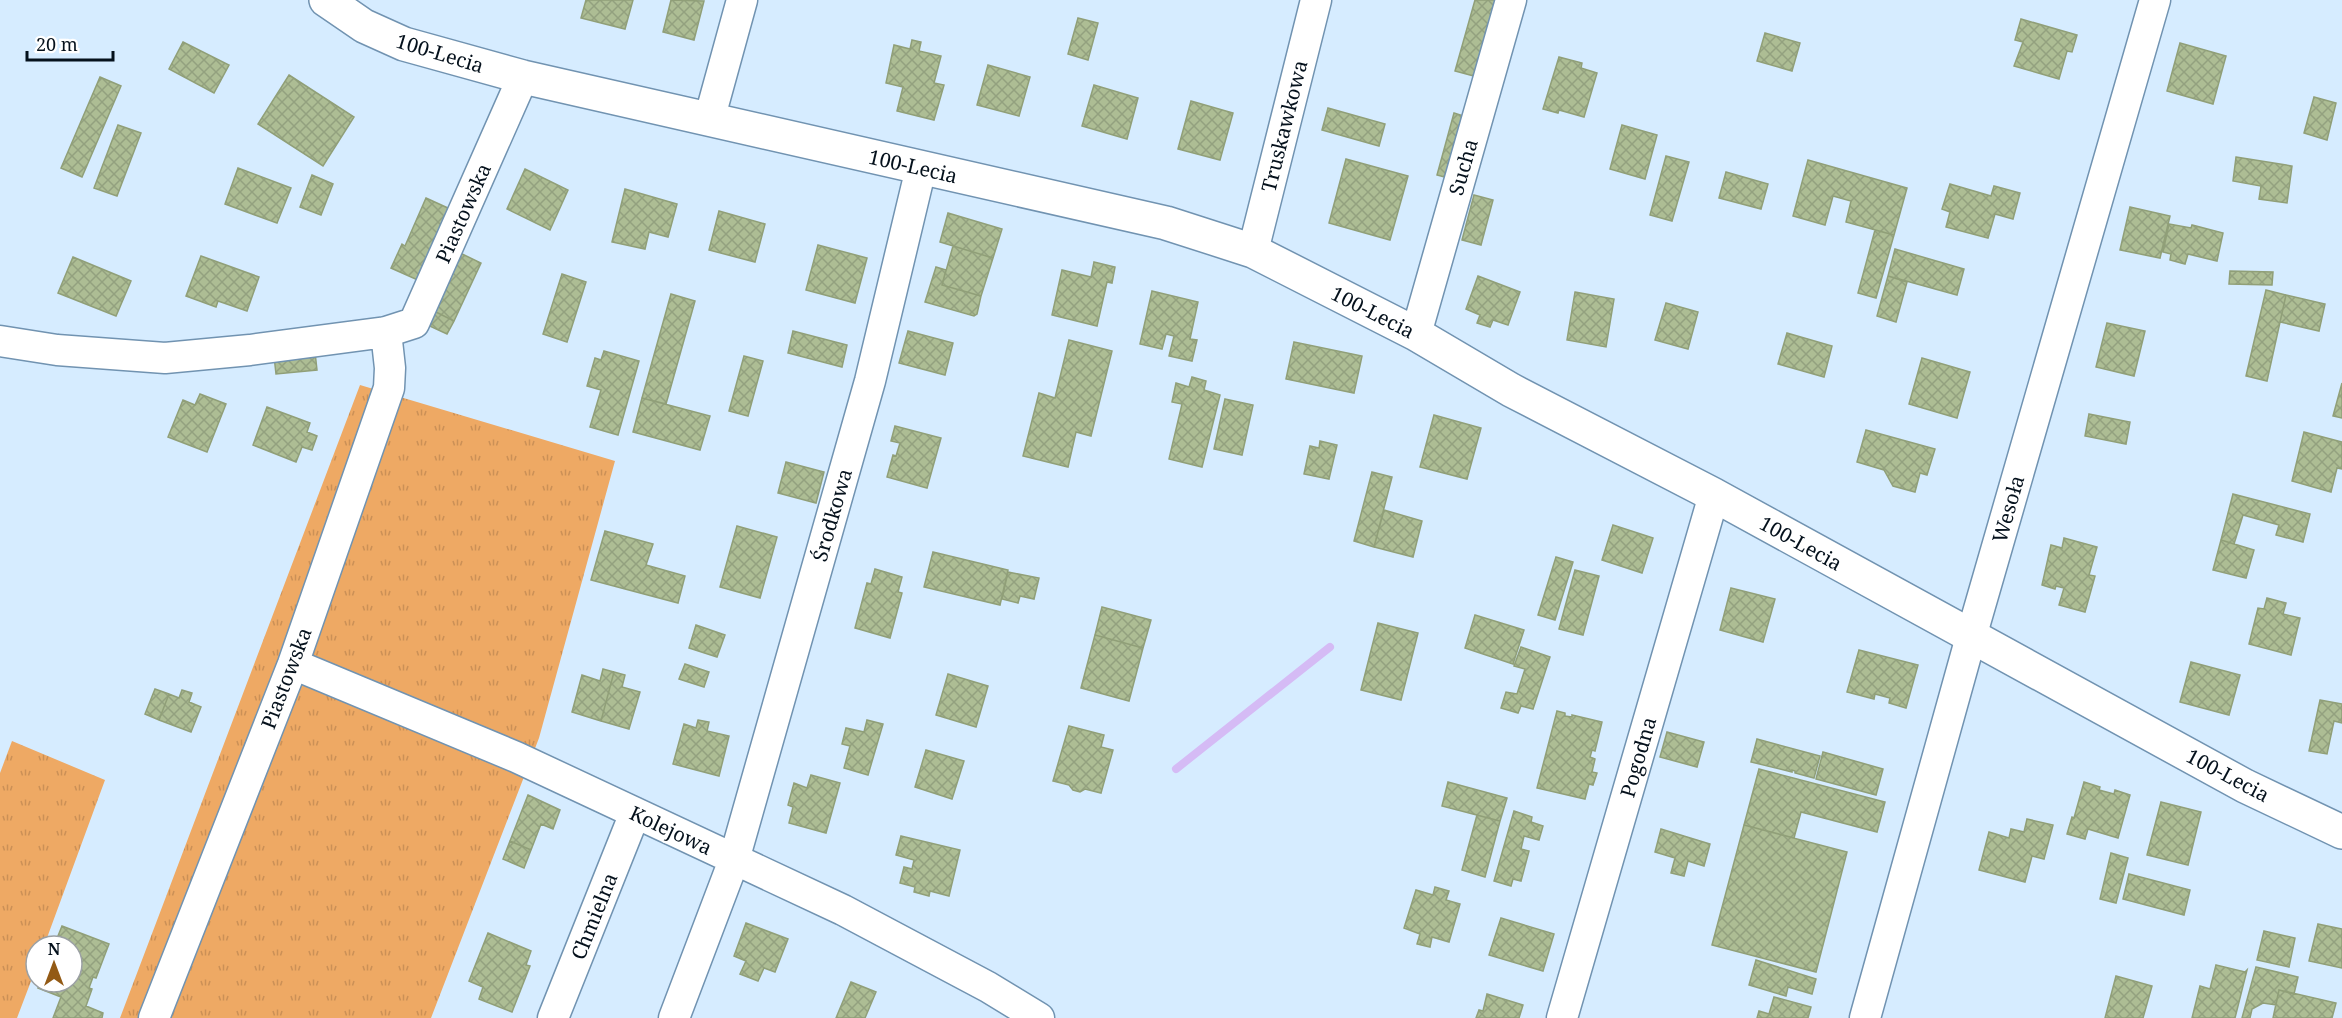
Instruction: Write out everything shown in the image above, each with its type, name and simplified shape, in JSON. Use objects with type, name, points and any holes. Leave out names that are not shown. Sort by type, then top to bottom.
[{"type":"street","name":"100-Lecia","points":[[326,0],[364,26],[404,44],[524,77],[1166,223],[1253,251],[1416,333],[1511,390],[1714,495],[2245,786],[2342,832]]},
{"type":"street","points":[[709,120],[742,0]]},
{"type":"street","name":"Truskawkowa","points":[[1253,251],[1316,0]]},
{"type":"street","name":"Sucha","points":[[1416,333],[1511,0]]},
{"type":"street","name":"Wesoła","points":[[1864,1018],[1971,637],[2155,0]]},
{"type":"street","name":"Piastowska","points":[[0,341],[57,350],[165,358],[250,350],[386,332],[414,323],[524,77]]},
{"type":"street","name":"Środkowa","points":[[674,1018],[734,860],[870,381],[921,168]]},
{"type":"street","name":"Piastowska","points":[[154,1018],[293,663],[389,388],[390,368],[386,332]]},
{"type":"street","name":"Pogodna","points":[[1562,1018],[1714,495]]},
{"type":"street","name":"Kolejowa","points":[[293,663],[516,757],[843,910],[988,987],[1039,1018]]},
{"type":"street","name":"Chmielna","points":[[553,1018],[635,813]]},
{"type":"green space","points":[[360,385],[615,461],[539,738],[431,1018],[120,1018]]},
{"type":"green space","points":[[12,741],[105,780],[48,934],[24,934],[24,994],[26,994],[17,1018],[0,1018],[0,773]]},
{"type":"building","points":[[586,0],[633,0],[625,29],[581,18]]},
{"type":"building","points":[[671,0],[704,1],[694,40],[663,32]]},
{"type":"building","points":[[1475,0],[1506,0],[1485,79],[1455,71]]},
{"type":"building","points":[[1078,18],[1098,23],[1088,60],[1068,54]]},
{"type":"building","points":[[2021,19],[2077,35],[2072,52],[2067,51],[2059,79],[2014,66],[2023,42],[2015,40]]},
{"type":"building","points":[[1765,33],[1800,43],[1792,71],[1757,61]]},
{"type":"building","points":[[912,40],[921,42],[919,51],[941,56],[934,83],[944,85],[934,120],[897,111],[903,87],[886,83],[894,45],[910,49]]},
{"type":"building","points":[[183,42],[229,65],[214,93],[169,69]]},
{"type":"building","points":[[2180,43],[2226,56],[2213,104],[2167,91]]},
{"type":"building","points":[[1559,57],[1582,63],[1581,68],[1597,73],[1584,117],[1559,110],[1558,113],[1543,109]]},
{"type":"building","points":[[988,65],[1030,77],[1019,116],[977,105]]},
{"type":"building","points":[[289,75],[354,117],[323,166],[258,124]]},
{"type":"building","points":[[100,77],[121,86],[82,177],[61,168]]},
{"type":"building","points":[[1094,85],[1138,98],[1127,139],[1082,126]]},
{"type":"building","points":[[2314,97],[2336,103],[2327,140],[2304,133]]},
{"type":"building","points":[[1191,101],[1233,113],[1220,160],[1178,149]]},
{"type":"building","points":[[1328,108],[1385,124],[1379,146],[1322,130]]},
{"type":"building","points":[[1454,113],[1473,119],[1456,180],[1437,175]]},
{"type":"building","points":[[118,125],[141,133],[117,196],[94,188]]},
{"type":"building","points":[[1622,125],[1657,135],[1645,179],[1610,169]]},
{"type":"building","points":[[1666,156],[1689,162],[1672,221],[1650,215]]},
{"type":"building","points":[[2236,157],[2292,166],[2287,203],[2259,199],[2261,186],[2233,181]]},
{"type":"building","points":[[1346,159],[1408,176],[1390,240],[1329,223]]},
{"type":"building","points":[[1808,160],[1907,188],[1894,235],[1846,222],[1851,201],[1833,196],[1825,225],[1793,216]]},
{"type":"building","points":[[238,168],[291,188],[277,223],[225,204]]},
{"type":"building","points":[[525,169],[568,190],[550,230],[507,209]]},
{"type":"building","points":[[1726,172],[1768,184],[1761,209],[1719,198]]},
{"type":"building","points":[[312,175],[333,184],[321,215],[300,207]]},
{"type":"building","points":[[1950,184],[1991,196],[1994,186],[2020,193],[2013,219],[1995,214],[1988,238],[1946,227],[1950,212],[1942,209]]},
{"type":"building","points":[[625,189],[677,204],[668,237],[649,232],[645,249],[612,242]]},
{"type":"building","points":[[1474,195],[1493,200],[1481,245],[1462,240]]},
{"type":"building","points":[[426,198],[450,209],[420,281],[391,268],[402,244],[405,246]]},
{"type":"building","points":[[2130,207],[2170,216],[2160,258],[2120,250]]},
{"type":"building","points":[[719,211],[765,224],[755,262],[709,250]]},
{"type":"building","points":[[948,213],[1002,229],[993,258],[940,242]]},
{"type":"building","points":[[2169,224],[2191,228],[2192,225],[2223,233],[2217,261],[2188,254],[2185,264],[2170,260],[2171,254],[2163,252]]},
{"type":"building","points":[[1875,230],[1894,235],[1876,298],[1858,293]]},
{"type":"building","points":[[818,245],[867,258],[855,303],[806,290]]},
{"type":"building","points":[[953,246],[993,258],[981,296],[942,285]]},
{"type":"building","points":[[1895,249],[1964,269],[1957,295],[1888,276]]},
{"type":"building","points":[[458,252],[481,263],[454,321],[430,309]]},
{"type":"building","points":[[201,256],[259,277],[247,311],[218,301],[216,307],[186,296]]},
{"type":"building","points":[[73,257],[131,281],[116,316],[58,293]]},
{"type":"building","points":[[1094,262],[1115,267],[1112,283],[1107,282],[1097,326],[1052,315],[1062,270],[1091,277]]},
{"type":"building","points":[[936,267],[946,270],[942,285],[981,296],[977,314],[974,316],[925,302]]},
{"type":"building","points":[[2230,271],[2273,272],[2272,285],[2229,284]]},
{"type":"building","points":[[562,274],[586,282],[567,342],[543,334]]},
{"type":"building","points":[[1478,276],[1520,292],[1508,325],[1493,320],[1490,327],[1477,323],[1480,315],[1466,309]]},
{"type":"building","points":[[1888,276],[1907,282],[1896,322],[1877,316]]},
{"type":"building","points":[[2266,290],[2286,295],[2267,381],[2246,376]]},
{"type":"building","points":[[1152,291],[1198,302],[1190,339],[1197,340],[1192,361],[1169,356],[1174,336],[1166,334],[1162,349],[1140,344]]},
{"type":"building","points":[[1575,292],[1614,299],[1606,347],[1567,340]]},
{"type":"building","points":[[671,294],[695,301],[666,404],[642,398]]},
{"type":"building","points":[[2286,295],[2325,304],[2319,331],[2280,322]]},
{"type":"building","points":[[1666,303],[1698,312],[1688,349],[1655,340]]},
{"type":"building","points":[[430,309],[454,321],[447,334],[423,323]]},
{"type":"building","points":[[2107,323],[2145,331],[2134,376],[2096,367]]},
{"type":"building","points":[[793,331],[847,345],[842,367],[788,353]]},
{"type":"building","points":[[908,331],[953,343],[945,375],[899,363]]},
{"type":"building","points":[[1787,333],[1832,346],[1824,377],[1778,364]]},
{"type":"building","points":[[1069,340],[1112,351],[1091,436],[1076,432],[1068,467],[1023,456],[1039,393],[1055,398]]},
{"type":"building","points":[[1294,342],[1362,356],[1354,393],[1286,379]]},
{"type":"building","points":[[604,351],[639,361],[618,435],[590,427],[601,390],[587,386],[595,358],[601,360]]},
{"type":"building","points":[[315,352],[317,370],[276,374],[274,356]]},
{"type":"building","points":[[744,356],[763,361],[748,416],[729,411]]},
{"type":"building","points":[[1922,358],[1970,372],[1957,418],[1909,404]]},
{"type":"building","points":[[1192,377],[1206,381],[1204,390],[1220,395],[1202,467],[1169,459],[1182,404],[1172,402],[1176,383],[1189,387]]},
{"type":"building","points":[[2342,383],[2342,418],[2333,416]]},
{"type":"building","points":[[200,394],[226,404],[207,452],[168,437],[183,400],[195,405]]},
{"type":"building","points":[[642,398],[710,416],[700,450],[633,432]]},
{"type":"building","points":[[1225,399],[1253,405],[1242,455],[1214,449]]},
{"type":"building","points":[[267,407],[310,423],[307,432],[317,436],[312,450],[302,447],[296,462],[253,445]]},
{"type":"building","points":[[2089,414],[2130,422],[2126,444],[2085,436]]},
{"type":"building","points":[[1434,415],[1481,428],[1467,479],[1420,467]]},
{"type":"building","points":[[895,426],[941,438],[927,488],[887,477],[893,455],[896,456],[900,443],[891,441]]},
{"type":"building","points":[[1866,430],[1935,449],[1927,475],[1920,473],[1915,492],[1893,486],[1884,470],[1857,462]]},
{"type":"building","points":[[2304,432],[2342,442],[2342,469],[2337,468],[2331,492],[2292,481]]},
{"type":"building","points":[[1320,441],[1337,445],[1329,479],[1304,474],[1310,446],[1319,448]]},
{"type":"building","points":[[786,462],[824,472],[816,503],[778,493]]},
{"type":"building","points":[[1372,472],[1392,477],[1374,547],[1354,541]]},
{"type":"building","points":[[2233,494],[2310,514],[2303,542],[2276,535],[2279,525],[2243,515],[2234,544],[2221,540]]},
{"type":"building","points":[[1384,510],[1422,521],[1413,557],[1374,547]]},
{"type":"building","points":[[1613,525],[1653,538],[1642,573],[1602,560]]},
{"type":"building","points":[[737,526],[777,537],[760,598],[720,587]]},
{"type":"building","points":[[605,531],[653,544],[646,565],[685,576],[678,603],[591,580]]},
{"type":"building","points":[[2064,538],[2097,547],[2089,575],[2095,576],[2085,612],[2059,605],[2064,588],[2056,586],[2055,589],[2042,585],[2051,545],[2062,548]]},
{"type":"building","points":[[2221,540],[2254,550],[2246,578],[2213,570]]},
{"type":"building","points":[[933,552],[1008,570],[1000,605],[924,587]]},
{"type":"building","points":[[1556,557],[1573,562],[1555,620],[1538,615]]},
{"type":"building","points":[[875,569],[902,577],[898,592],[902,593],[890,638],[855,628],[867,583],[871,584]]},
{"type":"building","points":[[1575,570],[1599,576],[1583,635],[1559,629]]},
{"type":"building","points":[[1008,572],[1039,578],[1034,599],[1020,596],[1018,603],[1002,599]]},
{"type":"building","points":[[1731,588],[1775,599],[1763,642],[1720,630]]},
{"type":"building","points":[[2267,598],[2286,603],[2283,614],[2300,618],[2291,655],[2249,644],[2258,608],[2264,609]]},
{"type":"building","points":[[1102,607],[1151,620],[1143,648],[1095,635]]},
{"type":"building","points":[[1475,615],[1524,630],[1513,664],[1465,648]]},
{"type":"building","points":[[1378,623],[1418,633],[1401,700],[1361,690]]},
{"type":"building","points":[[696,625],[725,635],[717,657],[689,648]]},
{"type":"building","points":[[1095,635],[1143,648],[1129,701],[1081,688]]},
{"type":"building","points":[[1521,647],[1550,657],[1533,709],[1521,706],[1518,713],[1501,708],[1506,692],[1517,694],[1525,669],[1514,666]]},
{"type":"building","points":[[1859,650],[1918,665],[1906,708],[1889,703],[1890,698],[1875,694],[1874,699],[1847,692]]},
{"type":"building","points":[[2191,662],[2240,675],[2229,715],[2180,702]]},
{"type":"building","points":[[685,664],[709,672],[704,687],[679,679]]},
{"type":"building","points":[[603,669],[614,672],[601,721],[572,712],[582,675],[600,681]]},
{"type":"building","points":[[614,672],[625,675],[622,687],[640,692],[629,729],[601,721]]},
{"type":"building","points":[[948,674],[988,686],[976,727],[936,715]]},
{"type":"building","points":[[155,689],[169,694],[159,720],[145,714]]},
{"type":"building","points":[[182,690],[192,693],[189,702],[201,707],[191,732],[159,720],[169,694],[179,698]]},
{"type":"building","points":[[2320,700],[2342,704],[2342,723],[2334,721],[2327,754],[2309,751]]},
{"type":"building","points":[[1557,711],[1565,713],[1565,716],[1572,717],[1572,715],[1602,722],[1595,751],[1592,750],[1590,757],[1595,759],[1592,772],[1597,773],[1593,785],[1589,784],[1585,799],[1537,788]]},
{"type":"building","points":[[698,720],[709,722],[707,731],[729,736],[719,776],[673,764],[684,724],[696,728]]},
{"type":"building","points":[[867,720],[883,724],[868,775],[844,768],[850,746],[842,744],[846,728],[864,732]]},
{"type":"building","points":[[1069,726],[1104,735],[1101,747],[1113,750],[1101,793],[1085,789],[1080,792],[1073,790],[1069,785],[1053,781]]},
{"type":"building","points":[[1667,732],[1704,742],[1697,767],[1660,757]]},
{"type":"building","points":[[1757,739],[1820,756],[1814,778],[1792,770],[1792,772],[1751,762]]},
{"type":"building","points":[[926,750],[964,761],[952,799],[915,787]]},
{"type":"building","points":[[1823,752],[1883,769],[1876,795],[1816,779]]},
{"type":"building","points":[[1759,769],[1885,802],[1877,832],[1801,812],[1794,838],[1744,825]]},
{"type":"building","points":[[811,775],[840,783],[826,833],[789,823],[793,807],[788,805],[794,783],[807,788]]},
{"type":"building","points":[[1448,782],[1507,798],[1500,821],[1442,806]]},
{"type":"building","points":[[2084,782],[2100,787],[2099,790],[2114,794],[2115,790],[2130,795],[2118,838],[2088,829],[2085,839],[2067,834]]},
{"type":"building","points":[[528,795],[560,810],[553,829],[541,824],[531,850],[510,841]]},
{"type":"building","points":[[2161,802],[2201,812],[2188,865],[2147,855]]},
{"type":"building","points":[[1514,811],[1532,817],[1531,822],[1543,826],[1539,840],[1524,836],[1521,849],[1529,851],[1521,881],[1513,879],[1511,886],[1494,881]]},
{"type":"building","points":[[1477,815],[1500,821],[1485,877],[1462,870]]},
{"type":"building","points":[[2027,819],[2053,825],[2044,859],[2032,856],[2025,882],[1979,870],[1989,832],[2009,838],[2011,829],[2024,832]]},
{"type":"building","points":[[1744,825],[1847,852],[1816,972],[1712,945]]},
{"type":"building","points":[[1661,829],[1710,844],[1704,866],[1688,861],[1684,876],[1671,873],[1675,858],[1655,852]]},
{"type":"building","points":[[901,836],[960,850],[949,896],[930,891],[929,896],[914,892],[915,887],[900,883],[904,867],[912,869],[914,860],[896,855]]},
{"type":"building","points":[[510,841],[531,850],[524,868],[503,859]]},
{"type":"building","points":[[2111,853],[2128,858],[2116,903],[2100,899]]},
{"type":"building","points":[[2129,874],[2190,890],[2184,915],[2123,899]]},
{"type":"building","points":[[1435,887],[1449,891],[1446,900],[1460,904],[1449,942],[1432,937],[1430,947],[1417,944],[1420,934],[1404,928],[1416,890],[1433,895]]},
{"type":"building","points":[[1501,918],[1554,934],[1543,971],[1489,955]]},
{"type":"building","points":[[746,923],[788,939],[775,972],[764,968],[758,981],[740,974],[746,961],[734,956]]},
{"type":"building","points":[[2318,924],[2342,929],[2342,968],[2309,961]]},
{"type":"building","points":[[62,926],[83,934],[59,934]]},
{"type":"building","points":[[2264,931],[2295,938],[2289,967],[2257,960]]},
{"type":"building","points":[[488,933],[531,951],[526,965],[530,966],[512,1012],[479,999],[483,987],[469,981]]},
{"type":"building","points":[[84,934],[109,944],[96,978],[93,977],[89,988],[92,989],[86,1006],[103,1013],[102,1018],[53,1018],[61,997],[53,994],[84,994]]},
{"type":"building","points":[[1756,960],[1816,979],[1812,994],[1788,987],[1786,996],[1749,985]]},
{"type":"building","points":[[2216,965],[2245,972],[2247,970],[2235,1018],[2192,1018],[2200,986],[2210,989]]},
{"type":"building","points":[[2256,967],[2298,977],[2294,994],[2279,990],[2276,1005],[2263,1003],[2252,1009],[2250,1018],[2242,1018]]},
{"type":"building","points":[[2116,976],[2152,986],[2143,1018],[2105,1018]]},
{"type":"building","points":[[851,982],[876,992],[865,1018],[836,1018]]},
{"type":"building","points":[[2279,990],[2336,1003],[2332,1018],[2273,1018]]},
{"type":"building","points":[[1487,994],[1523,1005],[1519,1018],[1476,1018],[1479,1010],[1483,1011]]},
{"type":"building","points":[[1774,997],[1811,1007],[1808,1018],[1757,1018],[1759,1011],[1769,1014]]},
{"type":"waterway","points":[[1176,769],[1330,647]]}]
